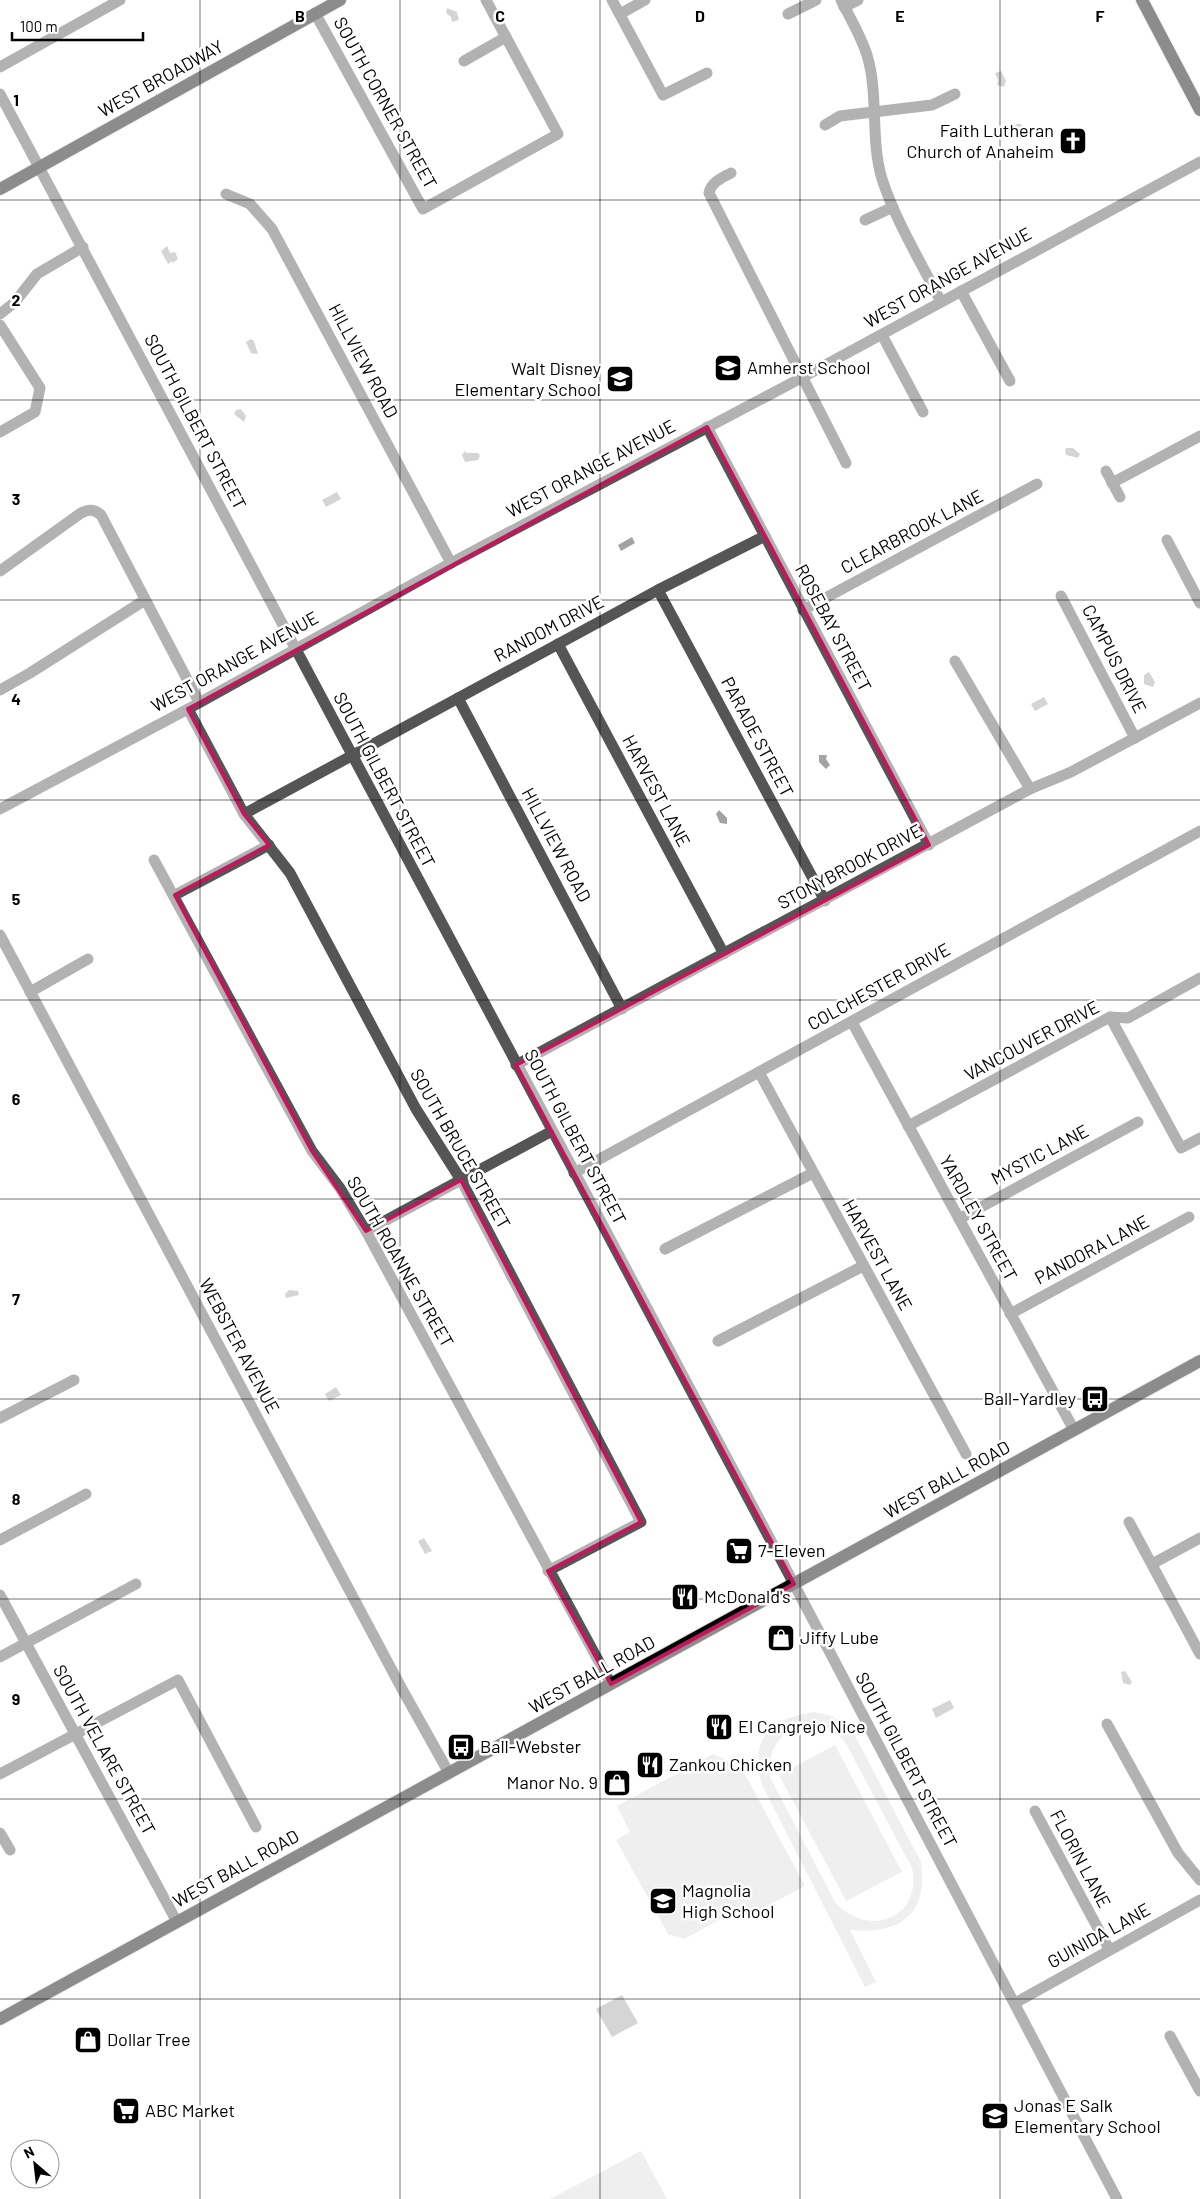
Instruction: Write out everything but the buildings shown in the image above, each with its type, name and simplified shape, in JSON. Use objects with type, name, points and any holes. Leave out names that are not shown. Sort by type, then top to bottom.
[{"type":"main road","name":"WEST BROADWAY","points":[[0,189],[340,0]]},
{"type":"main road","points":[[1142,0],[1200,110]]},
{"type":"main road","name":"WEST BALL ROAD","points":[[0,2019],[1200,1361]]},
{"type":"street","points":[[0,67],[120,0]]},
{"type":"street","points":[[464,61],[506,37],[486,0]]},
{"type":"street","points":[[612,0],[663,95],[707,73]]},
{"type":"street","points":[[620,14],[645,0]]},
{"type":"street","points":[[788,14],[816,0]]},
{"type":"street","points":[[858,0],[843,3],[867,55],[876,112],[876,146],[882,178],[893,207],[941,302]]},
{"type":"street","name":"SOUTH CORNER STREET","points":[[315,14],[423,209],[558,134],[506,37]]},
{"type":"street","name":"SOUTH GILBERT STREET","points":[[0,94],[83,247],[351,756],[794,1584],[1117,2199]]},
{"type":"street","points":[[825,125],[840,116],[932,105],[955,94]]},
{"type":"street","name":"WEST ORANGE AVENUE","points":[[0,809],[188,709],[451,563],[882,335],[1200,162]]},
{"type":"street","points":[[731,173],[714,183],[710,188],[709,194],[846,463]]},
{"type":"street","name":"HILLVIEW ROAD","points":[[226,194],[250,204],[272,229],[451,563]]},
{"type":"street","points":[[864,220],[893,207]]},
{"type":"street","points":[[0,314],[15,302],[36,274],[83,247]]},
{"type":"street","points":[[961,292],[1010,381]]},
{"type":"street","points":[[0,325],[40,388],[35,412],[0,432]]},
{"type":"street","points":[[882,335],[923,412]]},
{"type":"street","name":"ROSEBAY STREET","points":[[707,427],[929,845]]},
{"type":"street","points":[[1112,483],[1199,438]]},
{"type":"street","points":[[1106,471],[1120,497]]},
{"type":"street","name":"CLEARBROOK LANE","points":[[803,610],[1038,484]]},
{"type":"street","points":[[0,571],[81,513],[87,510],[95,510],[101,515],[199,702]]},
{"type":"street","name":"RANDOM DRIVE","points":[[244,814],[658,590],[765,536]]},
{"type":"street","points":[[1166,540],[1200,603]]},
{"type":"street","name":"PARADE STREET","points":[[658,590],[825,900]]},
{"type":"street","name":"CAMPUS DRIVE","points":[[1062,596],[1135,738]]},
{"type":"street","points":[[0,690],[145,600]]},
{"type":"street","name":"HARVEST LANE","points":[[558,644],[724,954]]},
{"type":"street","points":[[955,661],[1030,790]]},
{"type":"street","name":"HILLVIEW ROAD","points":[[458,698],[622,1009]]},
{"type":"street","name":"STONYBROOK DRIVE","points":[[516,1065],[1030,790],[1071,772],[1200,703]]},
{"type":"street","name":"SOUTH BRUCE STREET","points":[[188,709],[244,814],[290,874],[416,1109],[461,1180],[641,1522],[548,1571]]},
{"type":"street","name":"COLCHESTER DRIVE","points":[[574,1173],[1200,831]]},
{"type":"street","points":[[174,895],[269,845]]},
{"type":"street","name":"SOUTH ROANNE STREET","points":[[154,860],[312,1151],[340,1188],[366,1231],[548,1571],[611,1684]]},
{"type":"street","name":"WEBSTER AVENUE","points":[[0,935],[398,1682],[449,1773]]},
{"type":"street","points":[[30,992],[88,959]]},
{"type":"street","name":"VANCOUVER DRIVE","points":[[908,1126],[1110,1017],[1128,1018],[1200,978]]},
{"type":"street","points":[[1110,1017],[1182,1148],[1200,1138]]},
{"type":"street","name":"YARDLEY STREET","points":[[852,1022],[1074,1430]]},
{"type":"street","name":"HARVEST LANE","points":[[759,1072],[966,1454]]},
{"type":"street","name":"MYSTIC LANE","points":[[959,1219],[1138,1122]]},
{"type":"street","points":[[366,1231],[552,1131]]},
{"type":"street","points":[[665,1249],[813,1173]]},
{"type":"street","name":"PANDORA LANE","points":[[1010,1314],[1189,1217]]},
{"type":"street","points":[[718,1341],[863,1266]]},
{"type":"street","points":[[0,1418],[74,1380]]},
{"type":"street","points":[[0,1540],[86,1494]]},
{"type":"street","points":[[1129,1522],[1200,1654]]},
{"type":"street","points":[[1152,1564],[1200,1538]]},
{"type":"street","points":[[0,1657],[136,1584]]},
{"type":"street","name":"SOUTH VELARE STREET","points":[[0,1596],[178,1922]]},
{"type":"street","points":[[0,1774],[178,1680],[256,1827]]},
{"type":"street","points":[[1107,1724],[1178,1853],[1200,1880]]},
{"type":"street","name":"FLORIN LANE","points":[[1035,1811],[1109,1949]]},
{"type":"street","points":[[0,1833],[10,1850]]},
{"type":"street","name":"GUINIDA LANE","points":[[1015,2003],[1200,1900]]},
{"type":"street","points":[[1170,2036],[1200,2091]]},
{"type":"highlighted area","points":[[707,427],[929,845],[516,1065],[794,1584],[611,1684],[548,1571],[641,1522],[461,1180],[366,1231],[312,1151],[175,895],[269,845],[244,814],[188,709]]},
{"type":"shaded area","points":[[447,8],[457,12],[459,20],[452,22],[451,17],[446,13]]},
{"type":"shaded area","points":[[1001,71],[1006,81],[1004,87],[997,85],[998,80],[995,73]]},
{"type":"shaded area","points":[[1016,124],[1021,124],[1024,129],[1018,135],[1010,138],[1007,132],[1015,128]]},
{"type":"shaded area","points":[[167,246],[170,253],[175,252],[178,259],[168,264],[161,251]]},
{"type":"shaded area","points":[[251,339],[254,341],[258,354],[251,353],[246,342]]},
{"type":"shaded area","points":[[241,409],[246,416],[244,422],[234,414],[236,410]]},
{"type":"shaded area","points":[[1066,448],[1073,448],[1080,454],[1078,458],[1066,455]]},
{"type":"shaded area","points":[[465,451],[466,453],[478,453],[480,456],[478,460],[465,462],[462,455]]},
{"type":"shaded area","points":[[337,492],[341,499],[326,507],[322,500]]},
{"type":"shaded area","points":[[632,537],[635,543],[621,551],[618,545]]},
{"type":"shaded area","points":[[1149,672],[1155,682],[1153,687],[1144,684],[1144,675]]},
{"type":"shaded area","points":[[1044,697],[1048,704],[1035,711],[1031,704]]},
{"type":"shaded area","points":[[819,755],[827,755],[826,759],[830,765],[826,769],[819,762]]},
{"type":"shaded area","points":[[719,810],[727,818],[727,824],[720,823],[716,814]]},
{"type":"shaded area","points":[[289,1290],[298,1291],[299,1295],[286,1298],[285,1294]]},
{"type":"shaded area","points":[[336,1387],[341,1395],[329,1401],[325,1394]]},
{"type":"shaded area","points":[[424,1538],[432,1551],[425,1554],[418,1541]]},
{"type":"shaded area","points":[[1125,1671],[1132,1682],[1130,1685],[1123,1683],[1121,1672]]},
{"type":"shaded area","points":[[950,1700],[954,1708],[936,1718],[932,1709]]},
{"type":"shaded area","points":[[813,1712],[832,1716],[853,1732],[921,1862],[922,1881],[920,1896],[915,1908],[907,1918],[883,1929],[850,1930],[876,1982],[865,1987],[762,1785],[758,1755],[766,1734],[774,1726],[798,1715]],"holes":[[[818,1725],[832,1731],[844,1740],[912,1868],[913,1885],[909,1900],[901,1910],[890,1918],[876,1921],[862,1919],[848,1913],[835,1902],[770,1777],[770,1765],[775,1746],[788,1733],[806,1726]]]},
{"type":"shaded area","points":[[835,1745],[902,1872],[846,1901],[779,1775]]},
{"type":"shaded area","points":[[713,1754],[741,1767],[805,1886],[750,1915],[745,1906],[684,1939],[668,1934],[616,1840],[630,1832],[617,1806]]},
{"type":"shaded area","points":[[622,1995],[638,2023],[612,2037],[596,2009]]},
{"type":"shaded area","points":[[641,2151],[667,2199],[550,2199]]},
{"type":"place","name":"Faith Lutheran Church of Anaheim","points":[[1073,141]]},
{"type":"place","name":"Amherst School","points":[[728,368]]},
{"type":"place","name":"Walt Disney Elementary School","points":[[620,379]]},
{"type":"place","name":"Ball-Yardley","points":[[1095,1399]]},
{"type":"place","name":"7-Eleven","points":[[739,1551]]},
{"type":"place","name":"McDonald's","points":[[685,1597]]},
{"type":"place","name":"Jiffy Lube","points":[[781,1638]]},
{"type":"place","name":"El Cangrejo Nice","points":[[719,1727]]},
{"type":"place","name":"Ball-Webster","points":[[461,1747]]},
{"type":"place","name":"Zankou Chicken","points":[[650,1765]]},
{"type":"place","name":"Manor No. 9","points":[[617,1783]]},
{"type":"place","name":"Magnolia High School","points":[[663,1901]]},
{"type":"place","name":"Dollar Tree","points":[[88,2040]]},
{"type":"place","name":"ABC Market","points":[[126,2111]]},
{"type":"place","name":"Jonas E Salk Elementary School","points":[[995,2116]]}]
